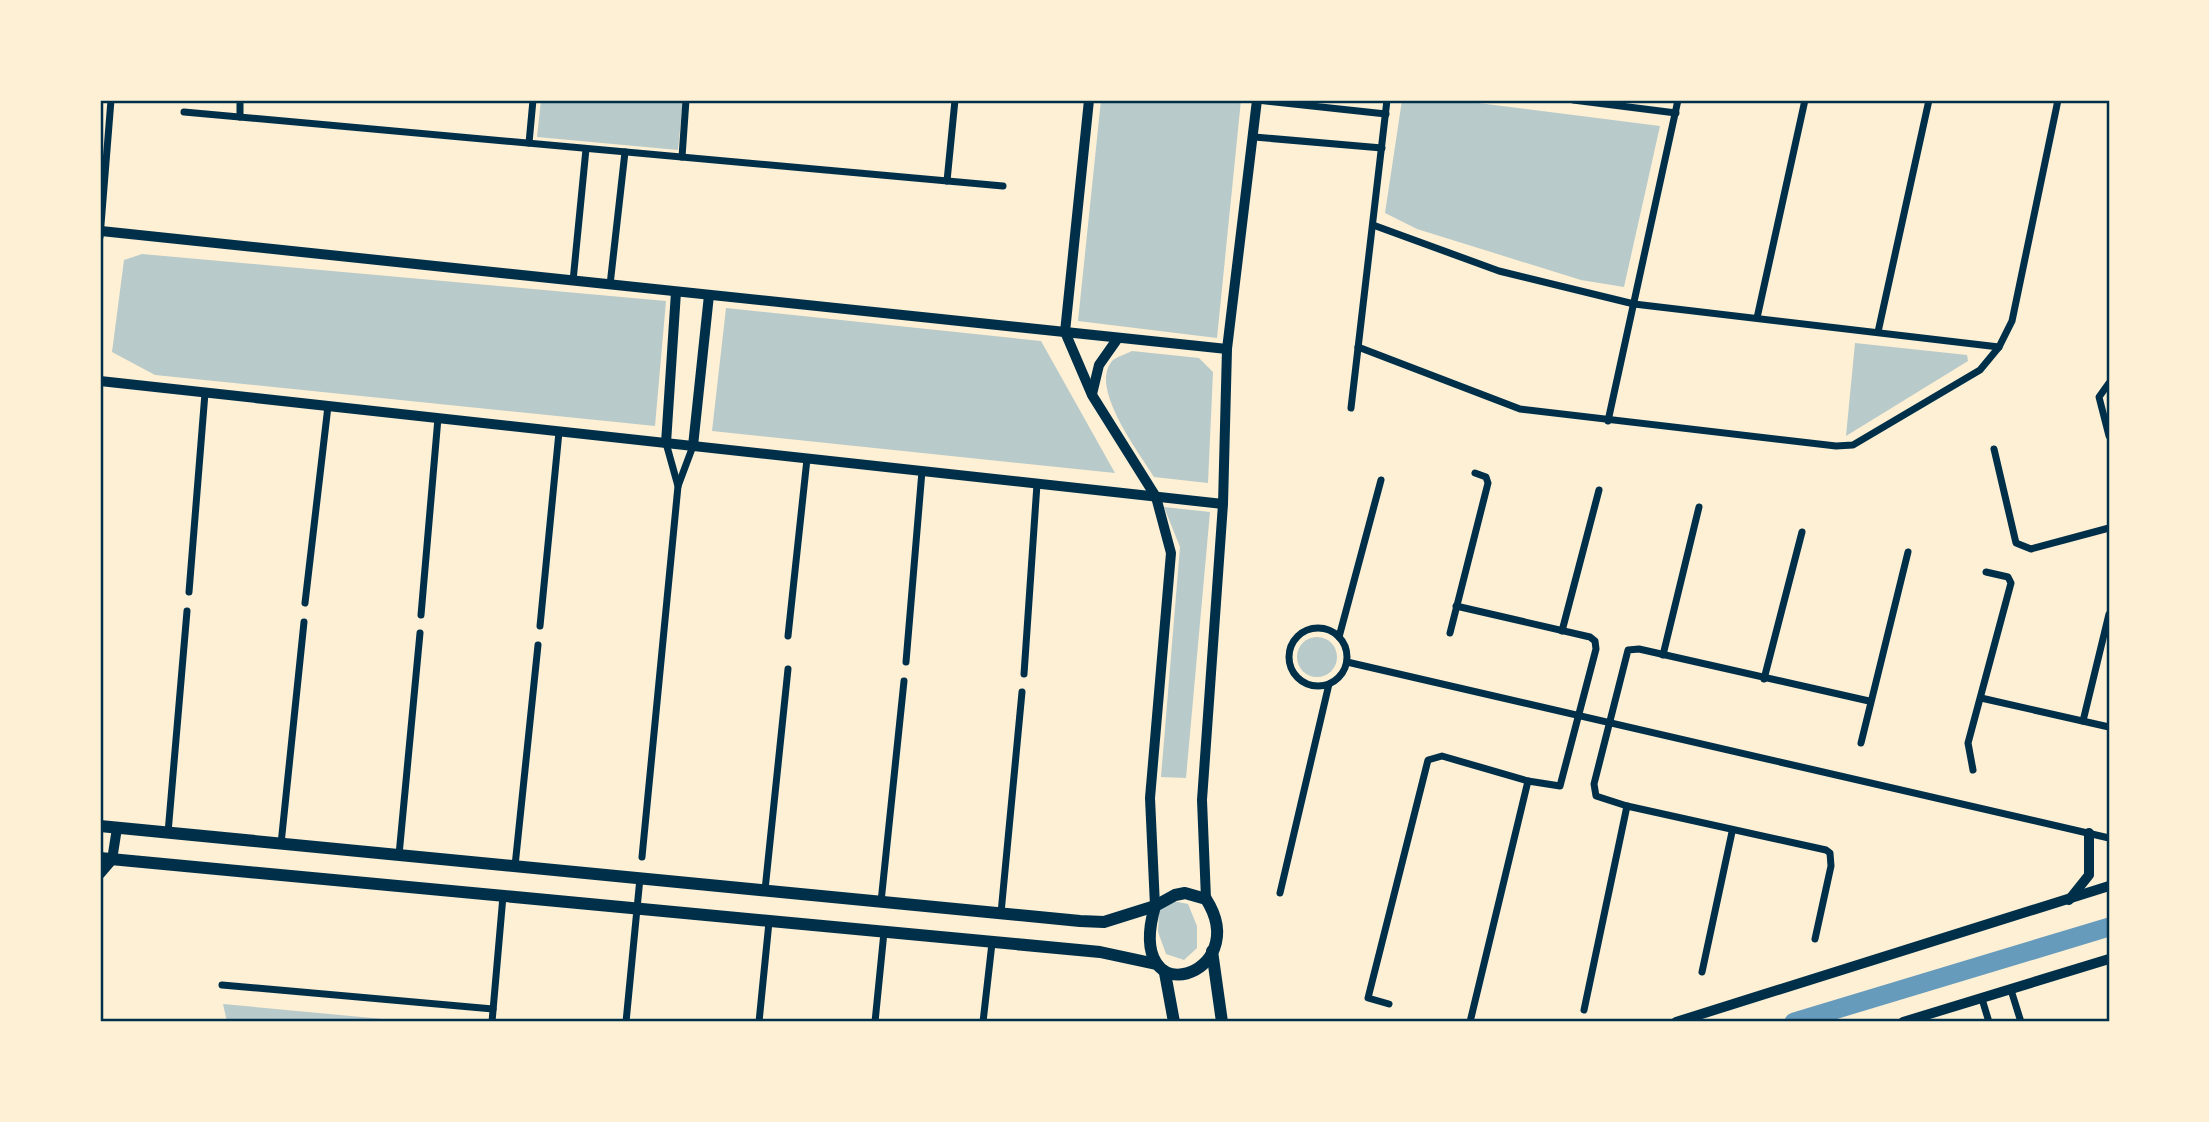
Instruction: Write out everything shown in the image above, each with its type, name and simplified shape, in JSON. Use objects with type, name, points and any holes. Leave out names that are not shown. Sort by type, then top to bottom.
[{"type":"main road","points":[[100,826],[1104,922],[1155,906],[1175,895],[1206,899],[1216,928],[1208,960],[1196,971],[1186,975],[1100,952],[106,859]]},
{"type":"main road","points":[[1155,906],[1151,938],[1174,1022]]},
{"type":"main road","points":[[1212,951],[1223,1022]]},
{"type":"street","points":[[111,100],[101,234],[1227,349]]},
{"type":"street","points":[[240,100],[240,117]]},
{"type":"street","points":[[529,144],[533,100]]},
{"type":"street","points":[[682,157],[687,100]]},
{"type":"street","points":[[947,181],[955,100]]},
{"type":"street","points":[[1089,100],[1065,332],[1092,395],[1156,497],[1171,553],[1150,798],[1155,906]]},
{"type":"street","points":[[1206,899],[1202,800],[1223,504],[1227,349],[1257,100],[1386,114]]},
{"type":"street","points":[[1351,408],[1387,100]]},
{"type":"street","points":[[1573,100],[1676,113]]},
{"type":"street","points":[[1608,421],[1678,100]]},
{"type":"street","points":[[1757,318],[1805,100]]},
{"type":"street","points":[[1878,332],[1929,100]]},
{"type":"street","points":[[1358,347],[1520,409],[1846,447],[1980,370],[1999,347],[2012,321],[2058,100]]},
{"type":"street","points":[[184,112],[1003,186]]},
{"type":"street","points":[[100,134],[109,135]]},
{"type":"street","points":[[1254,137],[1382,148]]},
{"type":"street","points":[[573,281],[586,149]]},
{"type":"street","points":[[610,285],[625,152]]},
{"type":"street","points":[[1373,225],[1499,271],[1634,304],[1999,347]]},
{"type":"street","points":[[676,292],[666,443],[678,486]]},
{"type":"street","points":[[642,857],[678,486],[693,446],[709,295]]},
{"type":"street","points":[[1092,395],[1098,365],[1118,338]]},
{"type":"street","points":[[100,382],[1223,504]]},
{"type":"street","points":[[2109,383],[2101,390],[2099,403],[2109,436]]},
{"type":"street","points":[[189,592],[205,393]]},
{"type":"street","points":[[305,603],[328,406]]},
{"type":"street","points":[[421,615],[438,418]]},
{"type":"street","points":[[540,626],[559,432]]},
{"type":"street","points":[[1994,449],[2016,542],[2023,548],[2031,549],[2109,528]]},
{"type":"street","points":[[789,636],[807,459]]},
{"type":"street","points":[[906,662],[922,471]]},
{"type":"street","points":[[1450,633],[1488,483],[1486,477],[1475,473]]},
{"type":"street","points":[[1339,637],[1381,480]]},
{"type":"street","points":[[1024,674],[1037,484]]},
{"type":"street","points":[[1562,631],[1599,490]]},
{"type":"street","points":[[1663,655],[1699,507]]},
{"type":"street","points":[[1764,679],[1802,533]]},
{"type":"street","points":[[1861,743],[1869,701],[1908,552]]},
{"type":"street","points":[[1973,770],[1968,743],[2011,583],[2008,577],[1986,572]]},
{"type":"street","points":[[1389,1004],[1368,998],[1425,764],[1432,757],[1442,756],[1528,781],[1560,786],[1580,718],[1595,641],[1456,606]]},
{"type":"street","points":[[168,833],[187,611]]},
{"type":"street","points":[[2083,721],[2109,614]]},
{"type":"street","points":[[281,844],[303,622]]},
{"type":"street","points":[[1308,629],[1325,629],[1339,637],[1346,649],[1346,662],[1340,675],[1329,684],[1312,685],[1297,678],[1292,671],[1289,654],[1294,639],[1308,629]]},
{"type":"street","points":[[399,855],[420,633]]},
{"type":"street","points":[[515,866],[538,645]]},
{"type":"street","points":[[1815,939],[1831,866],[1830,853],[1820,848],[1732,832],[1628,806],[1599,798],[1594,789],[1626,652],[1639,649],[1869,701]]},
{"type":"street","points":[[1346,662],[2109,838]]},
{"type":"street","points":[[765,890],[789,669]]},
{"type":"street","points":[[881,902],[904,681]]},
{"type":"street","points":[[1280,893],[1329,684]]},
{"type":"street","points":[[1001,913],[1022,692]]},
{"type":"street","points":[[1981,698],[2109,727]]},
{"type":"street","points":[[1470,1022],[1528,781]]},
{"type":"street","points":[[1584,1010],[1628,806]]},
{"type":"street","points":[[100,874],[117,828]]},
{"type":"street","points":[[1702,972],[1732,832]]},
{"type":"street","points":[[2069,900],[2089,874],[2089,833]]},
{"type":"street","points":[[626,1022],[640,878]]},
{"type":"street","points":[[1676,1022],[2109,886]]},
{"type":"street","points":[[492,1022],[503,896]]},
{"type":"street","points":[[759,1022],[769,922]]},
{"type":"street","points":[[875,1022],[884,932]]},
{"type":"street","points":[[983,1022],[992,943]]},
{"type":"street","points":[[1902,1022],[2109,959]]},
{"type":"street","points":[[222,985],[493,1009]]},
{"type":"street","points":[[2011,990],[2021,1022]]},
{"type":"street","points":[[1982,999],[1989,1022]]},
{"type":"shaded area","points":[[541,100],[683,100],[678,150],[537,137]]},
{"type":"shaded area","points":[[1101,100],[1241,100],[1217,338],[1078,321]]},
{"type":"shaded area","points":[[1402,100],[1454,100],[1660,126],[1624,287],[1581,280],[1417,229],[1385,213]]},
{"type":"shaded area","points":[[142,254],[666,301],[655,426],[155,375],[112,352],[124,260]]},
{"type":"shaded area","points":[[726,308],[1041,341],[1115,473],[712,431]]},
{"type":"shaded area","points":[[1855,343],[1967,355],[1968,361],[1846,436]]},
{"type":"shaded area","points":[[1132,351],[1199,358],[1213,372],[1208,483],[1154,477],[1128,436],[1111,403],[1107,373],[1112,361]]},
{"type":"shaded area","points":[[1164,507],[1210,512],[1186,778],[1161,777],[1180,547]]},
{"type":"shaded area","points":[[1317,637],[1331,643],[1337,657],[1331,671],[1317,677],[1303,671],[1297,657],[1303,643]]},
{"type":"shaded area","points":[[1173,901],[1188,904],[1197,926],[1197,948],[1184,960],[1166,954],[1158,932],[1159,910]]},
{"type":"shaded area","points":[[223,1004],[415,1022],[227,1022]]},
{"type":"waterway","points":[[1794,1022],[2109,927]]}]
